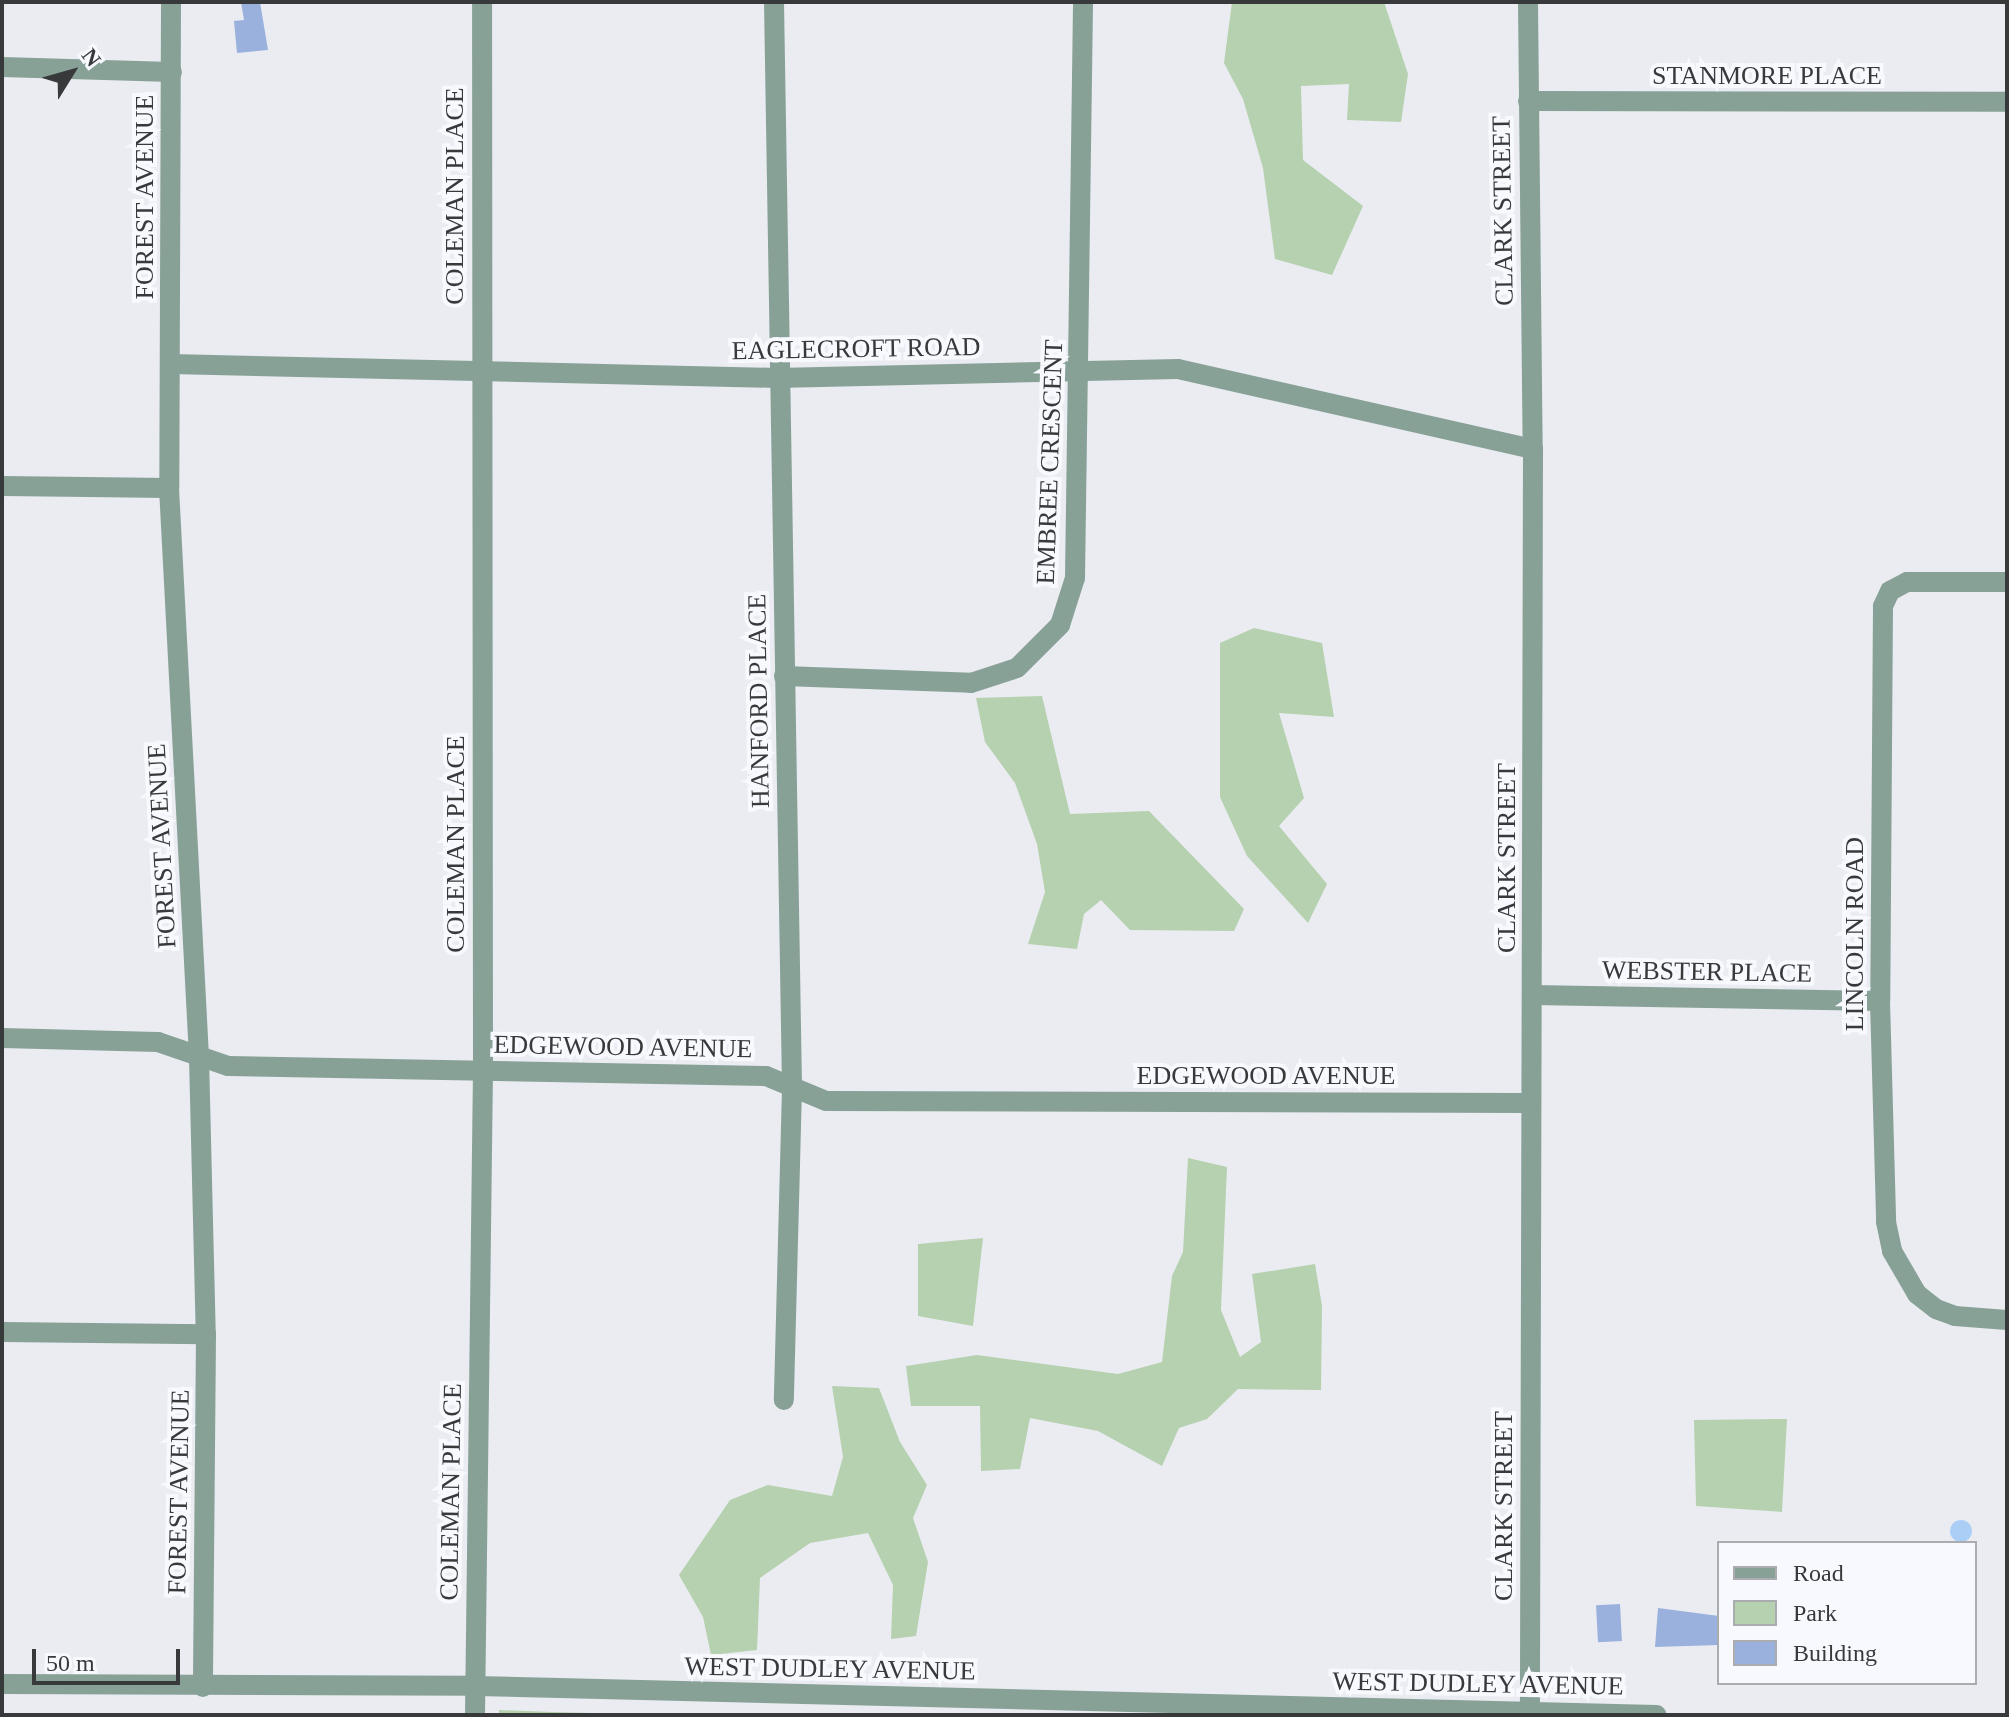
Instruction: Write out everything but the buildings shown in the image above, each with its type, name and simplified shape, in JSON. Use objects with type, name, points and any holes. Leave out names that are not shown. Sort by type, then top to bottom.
[{"type":"street","name":"FOREST AVENUE","points":[[171,2],[169,488],[199,1057],[206,1334],[203,1687]]},
{"type":"street","name":"COLEMAN PLACE","points":[[475,1715],[483,1070],[482,2]]},
{"type":"street","name":"HANFORD PLACE","points":[[774,2],[777,378],[792,1088],[784,1400]]},
{"type":"street","name":"EMBREE CRESCENT","points":[[784,676],[971,683],[1017,668],[1046,645],[1065,613],[1075,578],[1081,372],[1083,2]]},
{"type":"street","name":"CLARK STREET","points":[[1528,2],[1533,449],[1530,1713]]},
{"type":"street","points":[[2,67],[172,72]]},
{"type":"street","name":"STANMORE PLACE","points":[[1528,101],[2007,102]]},
{"type":"street","name":"EAGLECROFT ROAD","points":[[171,364],[777,378],[1178,369],[1533,449]]},
{"type":"street","points":[[2,486],[169,488]]},
{"type":"street","name":"LINCOLN ROAD","points":[[2007,582],[1907,582],[1890,591],[1883,606],[1880,1001],[1886,1222],[1892,1251],[1917,1294],[1936,1309],[1955,1316],[2007,1320]]},
{"type":"street","name":"WEBSTER PLACE","points":[[1532,995],[1880,1001]]},
{"type":"street","name":"EDGEWOOD AVENUE","points":[[2,1038],[158,1042],[228,1066],[766,1076],[826,1101],[1530,1103]]},
{"type":"street","points":[[2,1332],[206,1334]]},
{"type":"street","name":"WEST DUDLEY AVENUE","points":[[2,1684],[475,1686],[1657,1715]]},
{"type":"green space","points":[[1232,2],[1384,2],[1408,74],[1401,122],[1347,120],[1349,84],[1301,86],[1303,160],[1363,206],[1332,275],[1275,259],[1263,168],[1243,99],[1224,63]]},
{"type":"green space","points":[[1254,628],[1322,643],[1334,717],[1279,713],[1304,798],[1279,826],[1327,884],[1308,923],[1247,856],[1220,797],[1220,643]]},
{"type":"green space","points":[[1042,696],[1070,814],[1149,811],[1244,909],[1234,931],[1130,930],[1101,900],[1084,914],[1077,949],[1028,944],[1045,892],[1037,844],[1015,783],[985,742],[976,698]]},
{"type":"green space","points":[[1188,1158],[1227,1167],[1221,1310],[1240,1357],[1261,1342],[1252,1274],[1315,1264],[1322,1306],[1321,1390],[1238,1389],[1207,1419],[1179,1428],[1162,1466],[1098,1431],[1030,1418],[1020,1469],[981,1471],[980,1406],[911,1406],[906,1366],[977,1355],[1118,1374],[1162,1362],[1172,1276],[1183,1252]]},
{"type":"green space","points":[[983,1238],[973,1326],[918,1316],[918,1244]]},
{"type":"green space","points":[[832,1386],[879,1388],[900,1442],[927,1485],[913,1518],[928,1562],[916,1636],[891,1639],[893,1585],[868,1533],[810,1543],[760,1578],[757,1650],[711,1655],[703,1617],[679,1575],[730,1500],[768,1485],[832,1496],[843,1457]]},
{"type":"green space","points":[[1787,1419],[1782,1512],[1696,1506],[1694,1420]]},
{"type":"green space","points":[[499,1710],[553,1712],[664,1715],[499,1715]]},
{"type":"water","points":[[1961,1520],[1971,1527],[1969,1539],[1953,1539],[1950,1531],[1953,1523]]}]
